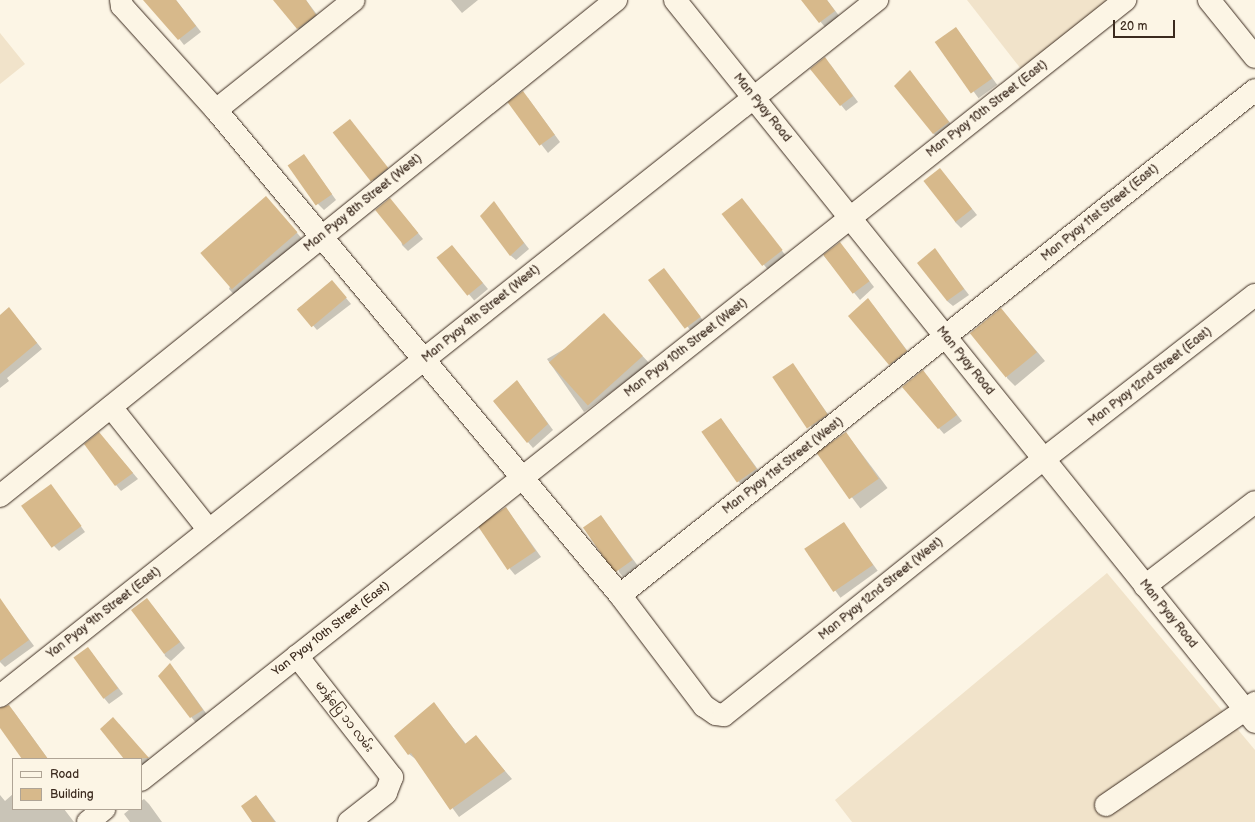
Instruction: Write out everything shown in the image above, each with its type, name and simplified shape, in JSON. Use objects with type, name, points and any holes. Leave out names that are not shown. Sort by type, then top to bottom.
[{"type":"street","points":[[121,0],[122,6],[216,110],[620,595]]},
{"type":"street","points":[[216,110],[354,0]]},
{"type":"street","name":"Man Pyay 8th Street (West)","points":[[0,496],[616,0]]},
{"type":"street","name":"Man Pyay Road","points":[[675,0],[1145,586],[1252,712]]},
{"type":"street","name":"Man Pyay 9th Street (West)","points":[[209,530],[876,0]]},
{"type":"street","name":"Man Pyay 10th Street (East)","points":[[850,218],[1125,0]]},
{"type":"street","points":[[1210,0],[1255,57]]},
{"type":"street","name":"Man Pyay 11st Street (East)","points":[[946,337],[1255,90]]},
{"type":"street","name":"Man Pyay 10th Street (West)","points":[[522,478],[850,218]]},
{"type":"street","name":"Man Pyay 12nd Street (East)","points":[[1044,459],[1255,295]]},
{"type":"street","name":"Man Pyay 11st Street (West)","points":[[620,595],[946,337]]},
{"type":"street","points":[[111,407],[209,530]]},
{"type":"street","name":"Man Pyay 12nd Street (West)","points":[[620,595],[704,706],[716,714],[724,715],[1044,459]]},
{"type":"street","name":"Yan Pyay 10th Street (East)","points":[[142,779],[522,478]]},
{"type":"street","points":[[1145,586],[1255,502]]},
{"type":"street","name":"Yan Pyay 9th Street (East)","points":[[0,696],[209,530]]},
{"type":"street","name":"မာန်ပြေ ၁၁ လမ်း","points":[[297,656],[392,777],[386,793],[349,822]]},
{"type":"street","points":[[1106,805],[1252,712]]},
{"type":"street","points":[[88,822],[103,810]]},
{"type":"shaded area","points":[[967,0],[1108,0],[1021,69]]},
{"type":"shaded area","points":[[0,33],[25,64],[0,84]]},
{"type":"shaded area","points":[[1107,573],[1255,750],[1255,822],[852,822],[835,800]]},
{"type":"building","points":[[143,0],[176,0],[196,26],[178,40]]},
{"type":"building","points":[[273,0],[306,0],[316,15],[297,29]]},
{"type":"building","points":[[801,0],[827,0],[835,11],[819,23]]},
{"type":"building","points":[[956,27],[992,79],[971,94],[935,42]]},
{"type":"building","points":[[825,57],[853,96],[840,106],[810,69]]},
{"type":"building","points":[[910,70],[949,122],[933,134],[894,86]]},
{"type":"building","points":[[523,91],[555,135],[539,146],[508,102]]},
{"type":"building","points":[[350,119],[388,168],[371,181],[333,133]]},
{"type":"building","points":[[304,154],[332,194],[316,206],[288,165]]},
{"type":"building","points":[[940,168],[972,209],[955,222],[923,181]]},
{"type":"building","points":[[266,196],[297,232],[232,289],[200,253]]},
{"type":"building","points":[[390,198],[418,233],[404,245],[375,210]]},
{"type":"building","points":[[742,198],[783,250],[762,266],[722,214]]},
{"type":"building","points":[[494,201],[524,243],[510,256],[480,216]]},
{"type":"building","points":[[840,242],[869,281],[853,294],[823,255]]},
{"type":"building","points":[[452,245],[483,283],[467,296],[436,258]]},
{"type":"building","points":[[935,248],[964,289],[947,301],[917,263]]},
{"type":"building","points":[[664,268],[701,317],[685,329],[648,280]]},
{"type":"building","points":[[332,280],[347,298],[312,327],[297,310]]},
{"type":"building","points":[[868,298],[907,351],[889,365],[848,316]]},
{"type":"building","points":[[9,307],[37,343],[0,374],[0,315]]},
{"type":"building","points":[[1001,308],[1037,352],[1006,377],[970,333]]},
{"type":"building","points":[[604,313],[643,356],[588,406],[549,363]]},
{"type":"building","points":[[793,363],[828,414],[807,428],[772,377]]},
{"type":"building","points":[[923,370],[957,415],[938,429],[902,387]]},
{"type":"building","points":[[517,380],[548,424],[527,443],[493,401]]},
{"type":"building","points":[[721,418],[757,469],[737,483],[701,432]]},
{"type":"building","points":[[99,432],[133,473],[115,486],[84,444]]},
{"type":"building","points":[[846,432],[879,479],[849,499],[817,453]]},
{"type":"building","points":[[51,484],[82,526],[52,548],[21,506]]},
{"type":"building","points":[[506,507],[536,551],[507,570],[478,526]]},
{"type":"building","points":[[601,515],[633,560],[615,573],[583,528]]},
{"type":"building","points":[[844,522],[873,565],[833,592],[804,549]]},
{"type":"building","points":[[0,598],[29,640],[0,661]]},
{"type":"building","points":[[147,598],[180,642],[164,654],[131,610]]},
{"type":"building","points":[[88,647],[118,688],[103,699],[73,658]]},
{"type":"building","points":[[170,663],[203,710],[190,718],[158,676]]},
{"type":"building","points":[[434,702],[465,744],[476,735],[505,771],[450,810],[411,753],[408,755],[394,736]]},
{"type":"building","points":[[9,705],[47,758],[21,758],[0,728],[0,708]]},
{"type":"building","points":[[113,717],[149,758],[123,758],[100,729]]},
{"type":"building","points":[[256,795],[275,822],[252,822],[241,806]]}]
